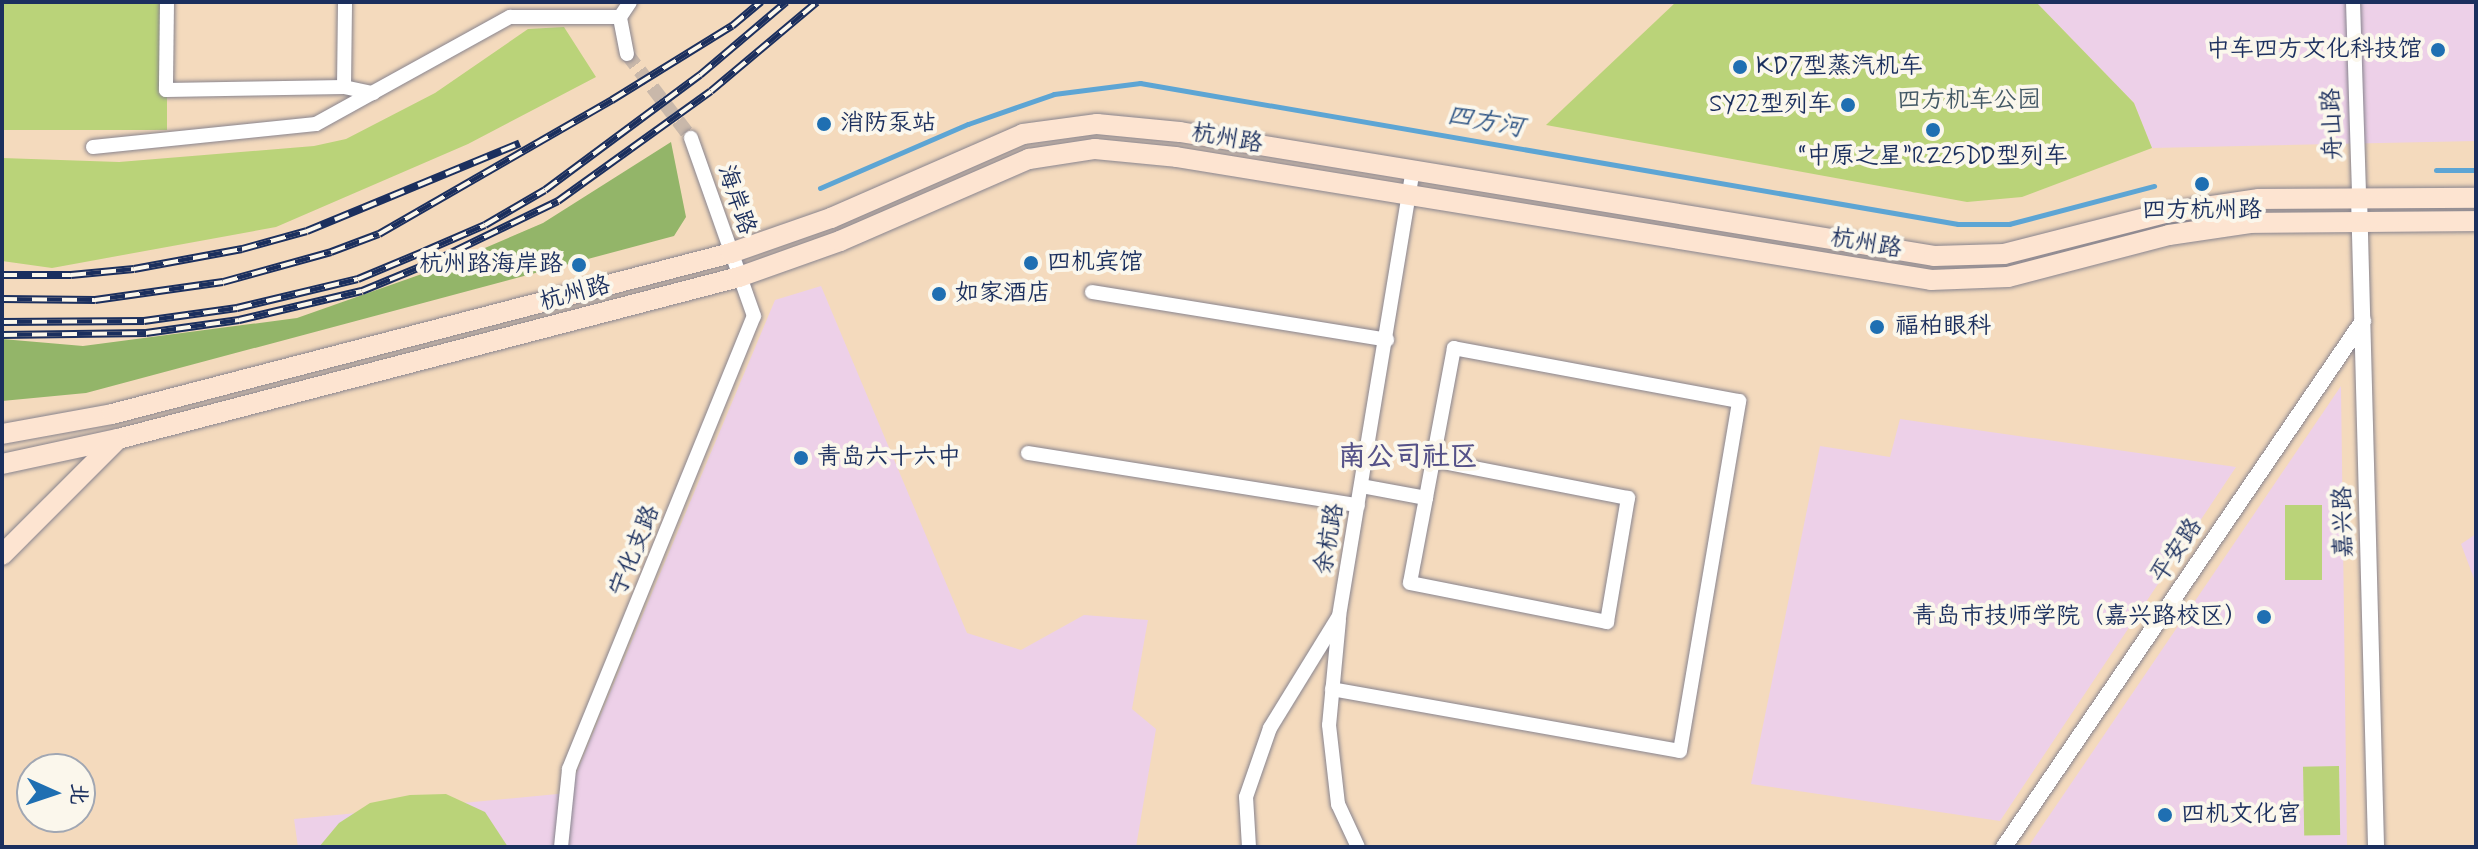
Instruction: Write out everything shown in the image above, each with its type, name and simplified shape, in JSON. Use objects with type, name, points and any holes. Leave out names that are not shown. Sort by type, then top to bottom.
[{"type":"main road","name":"杭州路","points":[[2,434],[112,414],[731,253],[841,214],[1008,140],[1059,128],[1097,124],[1157,129],[1912,254],[1959,257],[2026,250],[2208,205],[2271,198],[2476,198]]},
{"type":"main road","name":"杭州路","points":[[2,464],[118,439],[739,277],[851,237],[1029,159],[1080,151],[1108,149],[1165,156],[1909,277],[1959,281],[2030,273],[2169,235],[2211,227],[2279,221],[2476,221]]},
{"type":"main road","points":[[2,422],[51,426]]},
{"type":"main road","points":[[2,555],[118,439]]},
{"type":"street","points":[[167,2],[166,90],[344,87],[373,93]]},
{"type":"street","points":[[344,87],[345,2]]},
{"type":"street","points":[[609,2],[620,17],[627,54]]},
{"type":"street","points":[[620,17],[630,2]]},
{"type":"street","name":"舟山路","points":[[2353,2],[2359,196]]},
{"type":"street","points":[[93,147],[316,124],[510,17],[620,17]]},
{"type":"street","name":"海岸路","points":[[691,138],[739,277]]},
{"type":"street","name":"余杭路","points":[[1249,847],[1246,797],[1270,728],[1339,616],[1413,171]]},
{"type":"street","name":"嘉兴路","points":[[2359,196],[2376,847]]},
{"type":"street","name":"宁化支路","points":[[561,847],[569,769],[749,334],[754,316],[739,277]]},
{"type":"street","points":[[1092,292],[1387,340]]},
{"type":"street","name":"平安路","points":[[2004,847],[2363,321]]},
{"type":"street","points":[[1332,689],[1680,751],[1739,401],[1454,348],[1433,460],[1426,498],[1410,583],[1607,622],[1628,498],[1433,460]]},
{"type":"street","points":[[1028,453],[1358,505]]},
{"type":"street","points":[[1362,486],[1426,498]]},
{"type":"street","points":[[1339,616],[1329,725],[1338,804],[1358,847]]},
{"type":"shaded area","points":[[2036,2],[2476,2],[2476,141],[2152,148],[2134,103]]},
{"type":"shaded area","name":"青岛六十六中","points":[[821,286],[967,633],[1021,650],[1084,615],[1148,620],[1132,709],[1156,729],[1136,847],[298,847],[294,819],[568,793],[775,300]]},
{"type":"shaded area","name":"青岛市技师学院（嘉兴路校区）","points":[[2341,386],[2347,847],[2028,847]]},
{"type":"shaded area","points":[[1900,419],[2236,467],[2000,821],[1751,784],[1820,446],[1890,457]]},
{"type":"shaded area","points":[[2476,534],[2476,584],[2461,544]]},
{"type":"green space","points":[[2,2],[167,2],[167,130],[2,130]]},
{"type":"green space","name":"四方机车公园","points":[[1676,2],[2036,2],[2134,103],[2152,148],[2022,197],[1967,202],[1546,125]]},
{"type":"green space","points":[[564,27],[596,77],[468,144],[276,227],[52,268],[2,261],[2,158],[119,162],[314,146],[346,139],[435,93],[528,29]]},
{"type":"green space","points":[[671,142],[686,217],[674,236],[86,393],[2,401],[2,339],[83,346],[297,318],[436,269],[543,223]]},
{"type":"green space","points":[[2285,505],[2322,505],[2322,580],[2285,580]]},
{"type":"green space","points":[[2339,766],[2340,835],[2304,836],[2303,767]]},
{"type":"green space","points":[[446,794],[485,812],[508,847],[319,847],[339,823],[370,803],[410,795]]},
{"type":"waterway","name":"四方河","points":[[820,188],[968,124],[1054,94],[1140,83],[1958,224],[2009,224],[2154,186]]},
{"type":"waterway","name":"四方河","points":[[2436,170],[2476,170]]},
{"type":"tunnel","points":[[627,54],[691,138]]},
{"type":"railway","points":[[2,299],[95,300],[223,282],[331,252],[379,234],[612,100],[732,26],[761,2]]},
{"type":"railway","points":[[2,322],[144,321],[237,308],[358,279],[485,225],[545,190],[700,75],[786,2]]},
{"type":"railway","points":[[2,335],[146,333],[239,320],[362,291],[430,263],[558,201],[711,91],[817,2]]},
{"type":"railway","points":[[2,275],[71,275],[134,269],[242,249],[307,231],[520,143]]},
{"type":"place","name":"中车四方文化科技馆","points":[[2438,50]]},
{"type":"place","name":"KD7型蒸汽机车","points":[[1740,67]]},
{"type":"place","name":"SY22型列车","points":[[1848,105]]},
{"type":"place","name":"消防泵站","points":[[824,124]]},
{"type":"place","name":"“中原之星”RZ25DD型列车","points":[[1933,130]]},
{"type":"place","name":"四方杭州路","points":[[2202,184]]},
{"type":"place","name":"四机宾馆","points":[[1031,263]]},
{"type":"place","name":"杭州路海岸路","points":[[579,265]]},
{"type":"place","name":"如家酒店","points":[[939,294]]},
{"type":"place","name":"福柏眼科","points":[[1877,327]]},
{"type":"place","name":"青岛六十六中","points":[[801,458]]},
{"type":"place","name":"青岛市技师学院（嘉兴路校区）","points":[[2264,617]]},
{"type":"place","name":"四机文化宫","points":[[2165,815]]},
{"type":"district","name":"南公司社区","points":[[1408,458]]}]
